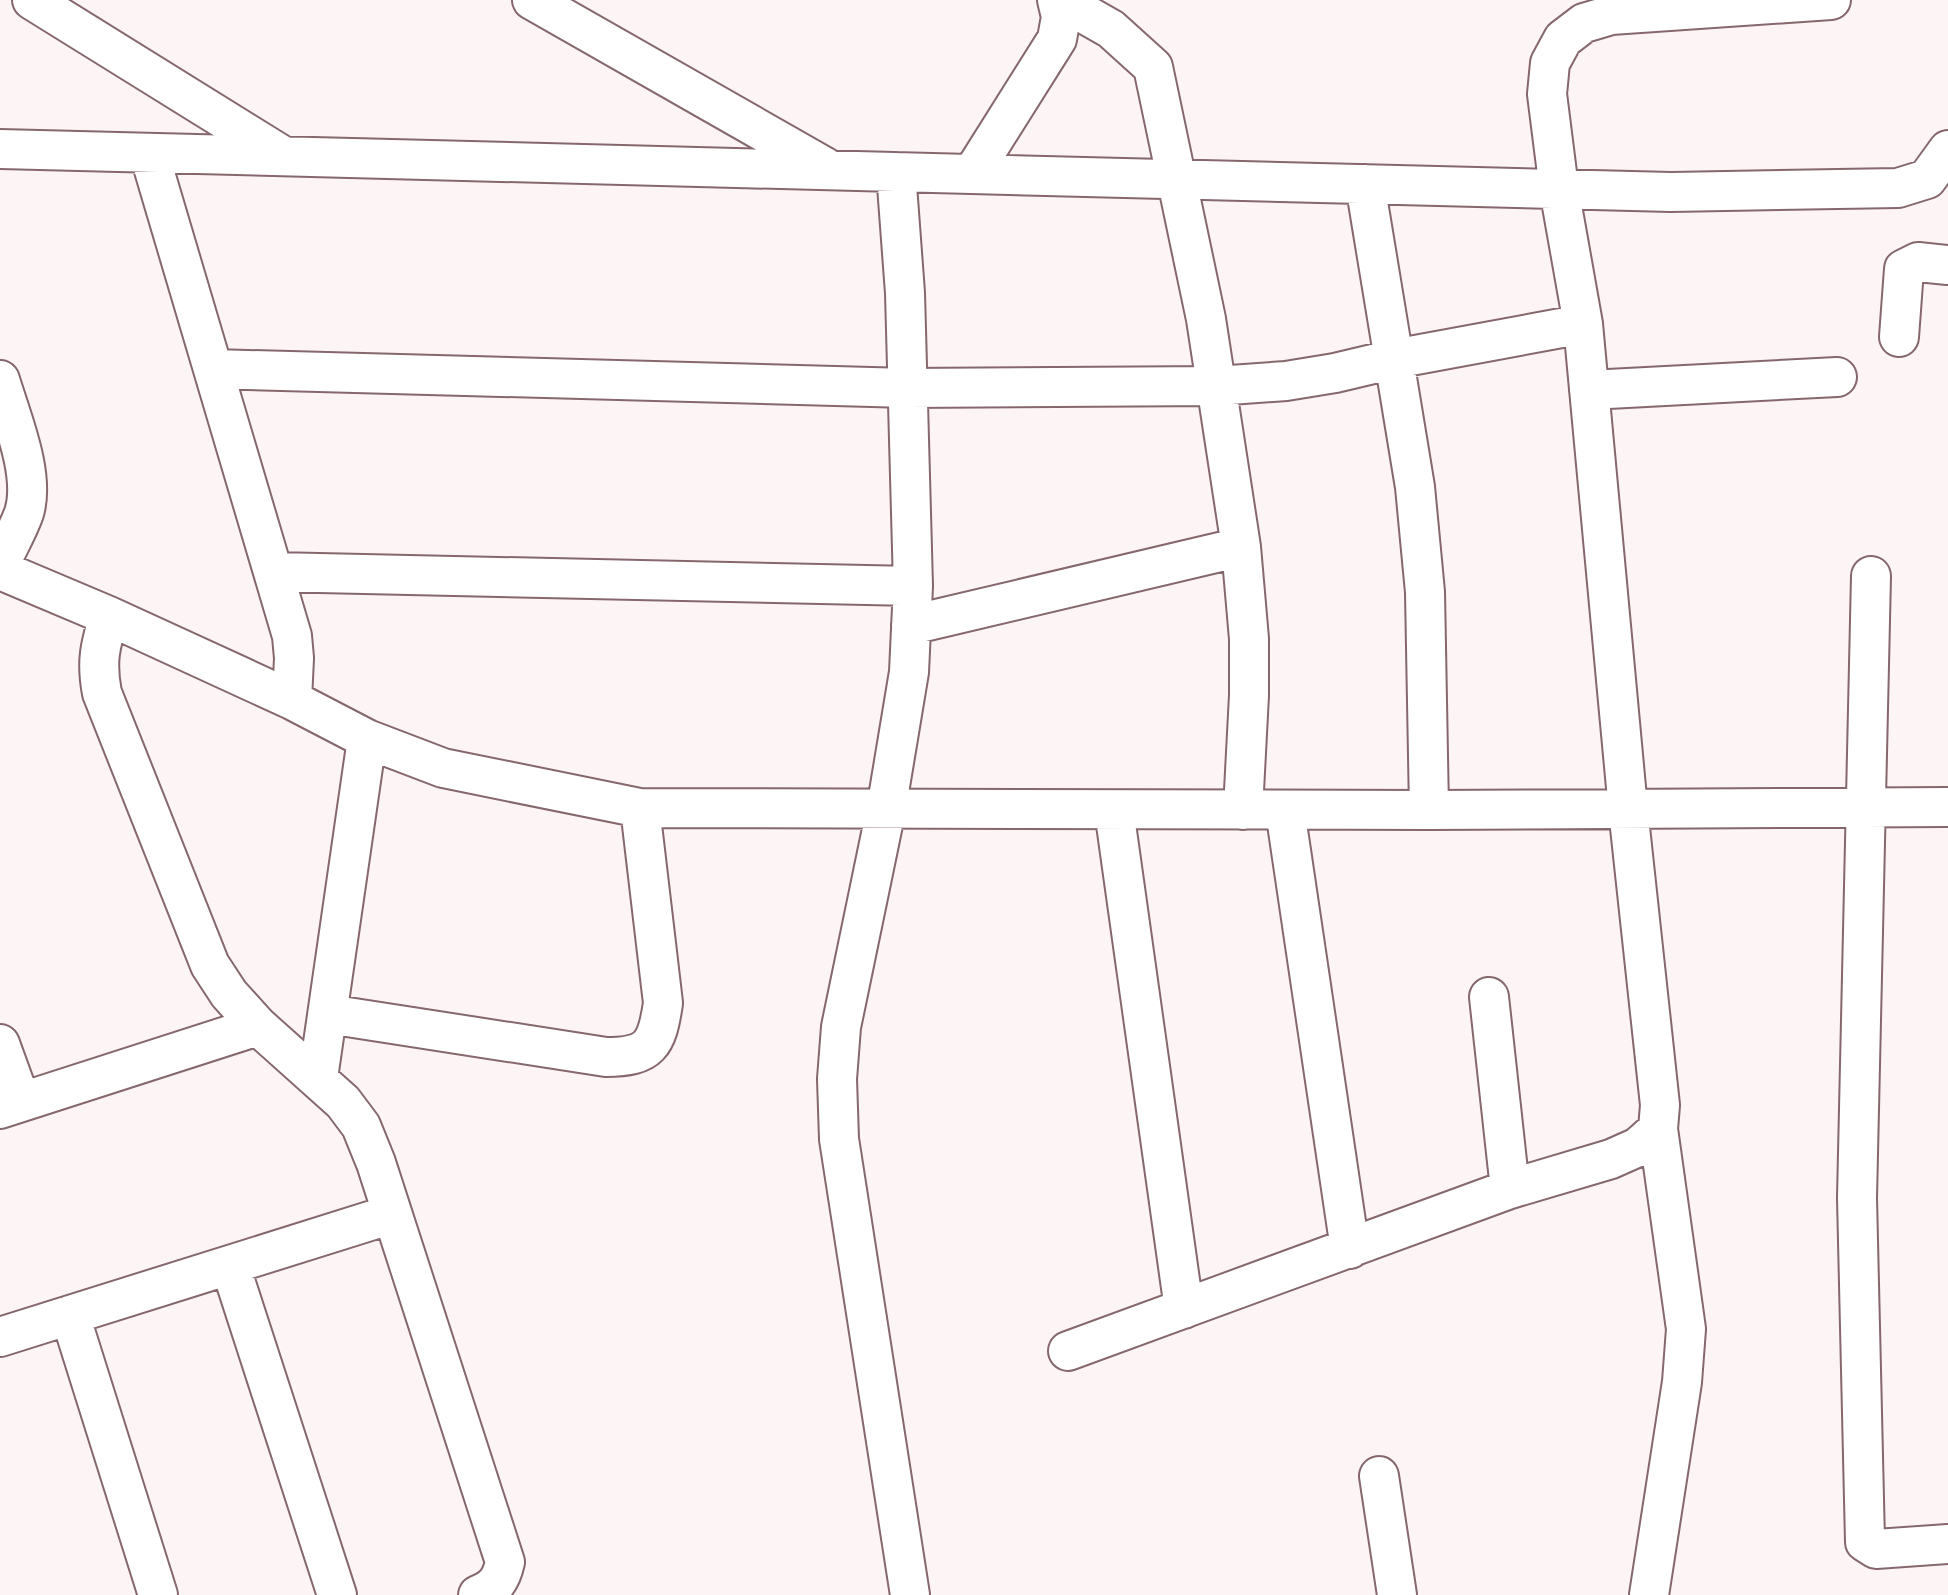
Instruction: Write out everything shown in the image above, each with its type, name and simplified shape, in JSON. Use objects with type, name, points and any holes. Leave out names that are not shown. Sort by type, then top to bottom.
[{"type":"street","points":[[32,0],[284,156]]},
{"type":"street","points":[[532,0],[832,170]]},
{"type":"street","points":[[972,174],[1056,39],[1061,17],[1058,0]]},
{"type":"street","points":[[1058,0],[1111,29],[1153,67],[1206,318],[1242,547],[1249,639],[1243,810]]},
{"type":"street","points":[[1649,1595],[1682,1382],[1686,1329],[1658,1129],[1660,1104],[1583,324],[1559,190],[1547,94],[1550,63],[1563,39],[1584,23],[1611,15],[1830,0]]},
{"type":"street","points":[[0,149],[1671,192],[1898,188],[1927,179],[1948,150]]},
{"type":"street","points":[[149,153],[292,636],[292,700]]},
{"type":"street","points":[[896,172],[906,293],[913,586],[909,672],[886,810],[841,1027],[837,1079],[839,1139],[910,1595]]},
{"type":"street","points":[[1364,184],[1415,488],[1425,592],[1428,810]]},
{"type":"street","points":[[1899,337],[1904,269],[1918,262],[1948,266]]},
{"type":"street","points":[[213,368],[908,388],[1216,386],[1335,372],[1583,324]]},
{"type":"street","points":[[1589,390],[1837,377]]},
{"type":"street","points":[[0,380],[26,485],[25,510],[0,567],[292,700],[367,739],[444,768],[640,808],[1948,807]]},
{"type":"street","points":[[912,624],[1242,547]]},
{"type":"street","points":[[274,572],[913,586]]},
{"type":"street","points":[[1870,576],[1857,1198],[1865,1542],[1876,1549],[1948,1544]]},
{"type":"street","points":[[108,616],[98,654],[102,693],[210,965],[229,994],[258,1026],[343,1102],[361,1126],[501,1547],[505,1562],[498,1590]]},
{"type":"street","points":[[318,1078],[367,739]]},
{"type":"street","points":[[328,1014],[606,1057],[630,1057],[647,1048],[659,1030],[662,1003],[640,808]]},
{"type":"street","points":[[1114,810],[1184,1309]]},
{"type":"street","points":[[1285,810],[1350,1248]]},
{"type":"street","points":[[1489,997],[1510,1189]]},
{"type":"street","points":[[0,1044],[11,1105],[258,1026]]},
{"type":"street","points":[[1068,1352],[1510,1189],[1611,1159],[1638,1147],[1658,1129]]},
{"type":"street","points":[[0,1338],[392,1214]]},
{"type":"street","points":[[230,1265],[336,1595]]},
{"type":"street","points":[[70,1315],[158,1595]]},
{"type":"street","points":[[1380,1476],[1396,1595]]}]
